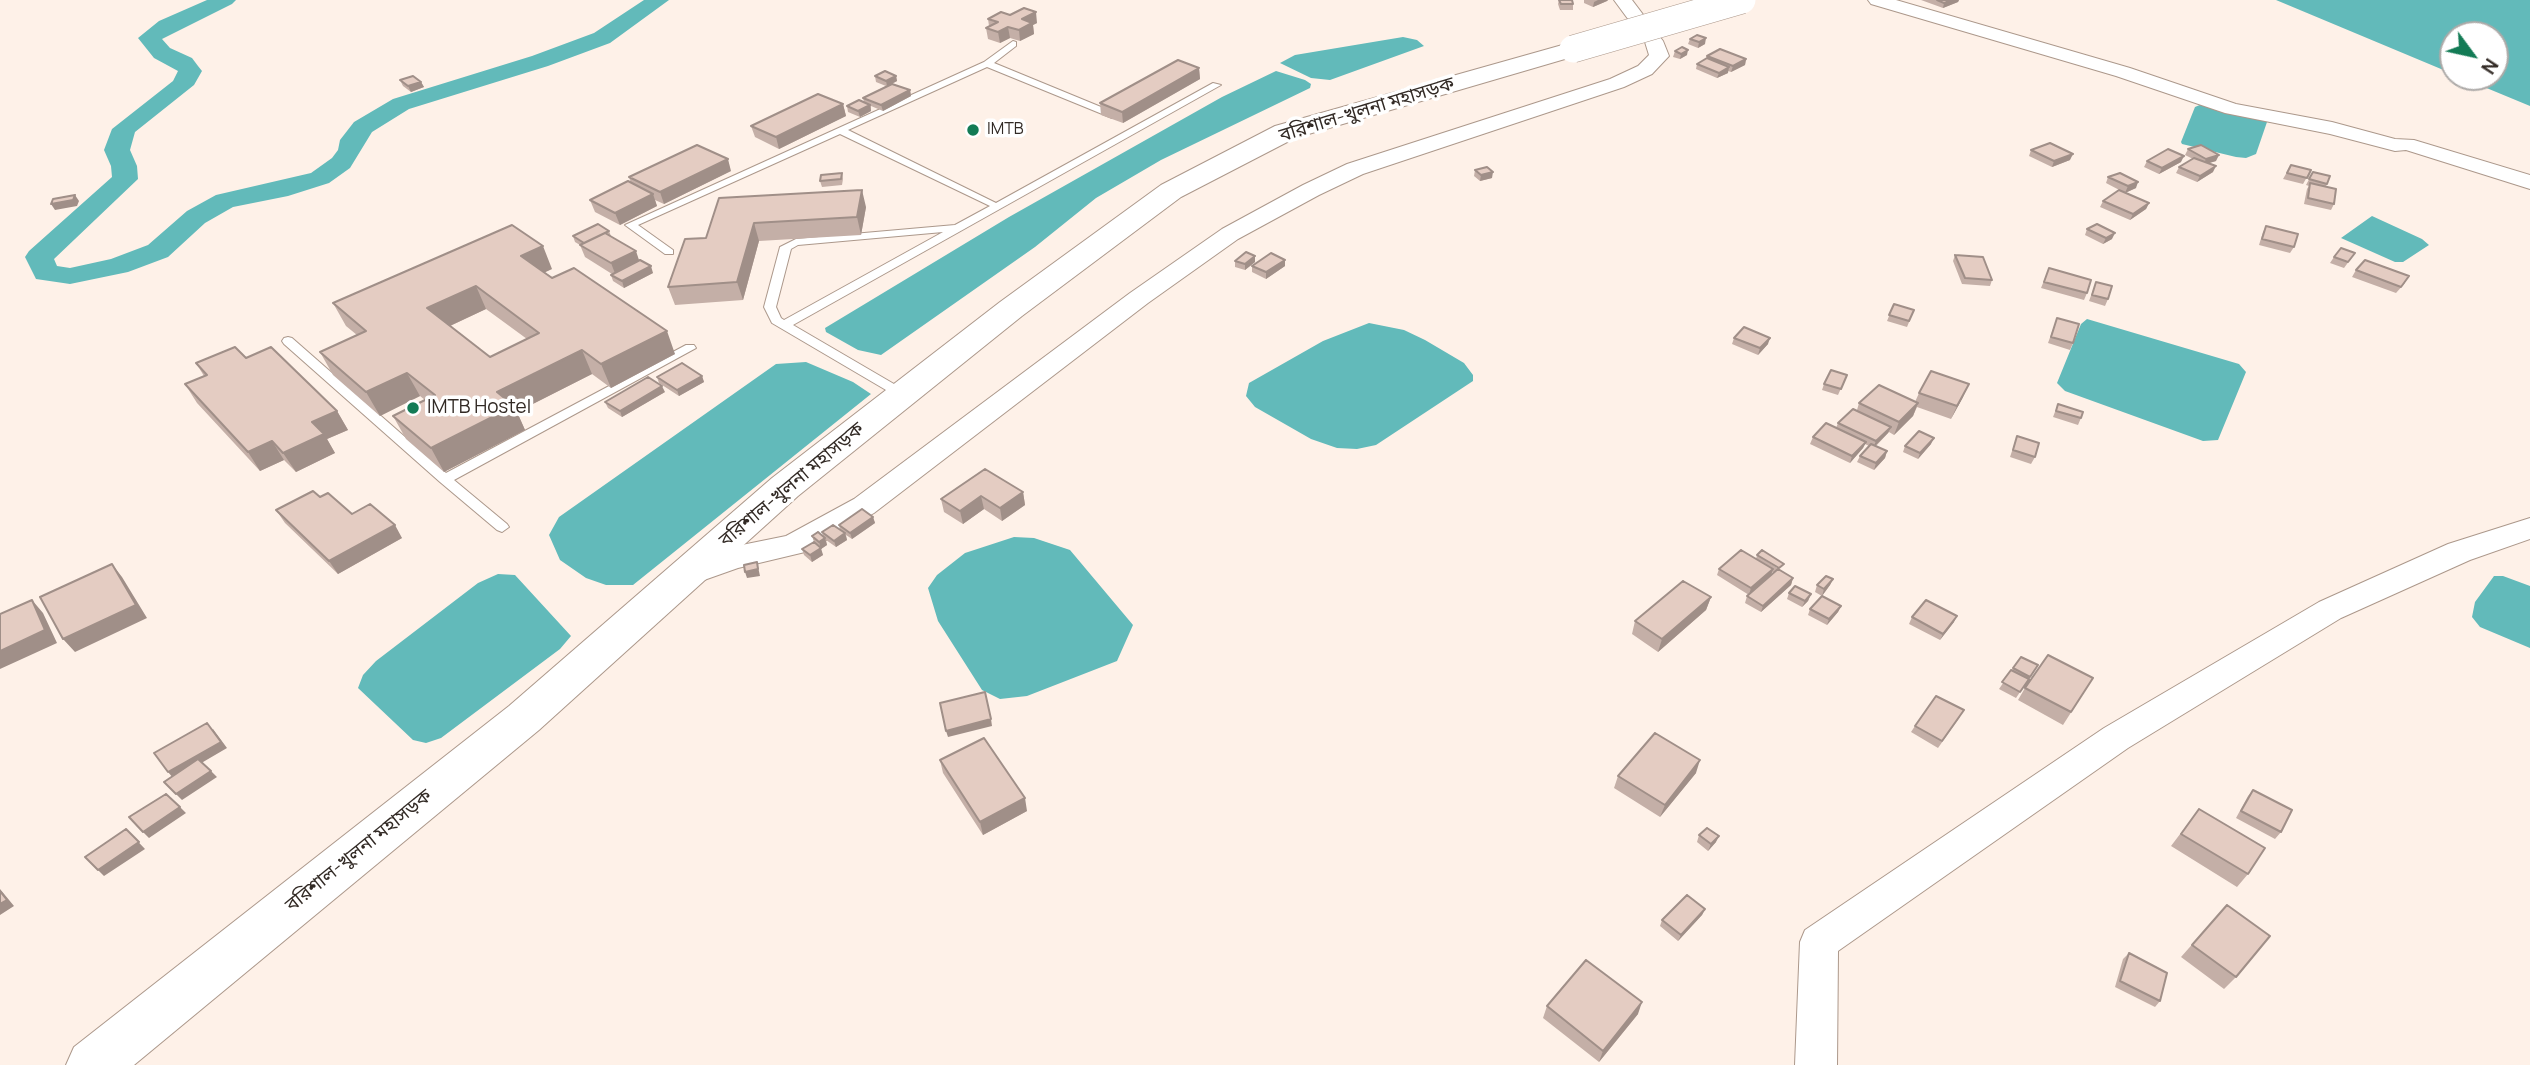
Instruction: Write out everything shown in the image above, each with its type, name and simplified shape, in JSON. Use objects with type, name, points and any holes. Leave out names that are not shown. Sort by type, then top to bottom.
[{"type":"highway","name":"বরিশাল-খুলনা মহাসড়ক","points":[[93,1065],[524,718],[796,478],[1011,309],[1171,191],[1284,132],[1742,0]]},
{"type":"street","points":[[684,577],[732,558],[794,545],[864,506],[1230,234],[1311,190],[1355,169],[1617,83],[1645,70],[1659,56],[1654,41],[1623,0]]},
{"type":"street","points":[[1877,0],[2123,72],[2232,109],[2332,128],[2395,145],[2407,144],[2530,182]]},
{"type":"street","points":[[1816,1065],[1819,942],[2116,738],[2330,610],[2459,552],[2530,528]]},
{"type":"lane","points":[[669,252],[630,226],[987,64],[1013,44]]},
{"type":"lane","points":[[987,64],[1141,127]]},
{"type":"lane","points":[[784,325],[1216,85]]},
{"type":"lane","points":[[842,131],[991,203]]},
{"type":"lane","points":[[890,387],[776,320],[770,307],[786,247],[796,242],[960,227]]},
{"type":"lane","points":[[288,341],[502,527]]},
{"type":"lane","points":[[445,478],[690,348]]},
{"type":"water","points":[[2276,0],[2530,0],[2530,106],[2494,91],[2509,91],[2509,21],[2439,21],[2439,68]]},
{"type":"water","points":[[1403,37],[1417,40],[1424,46],[1330,80],[1311,78],[1280,63],[1295,55]]},
{"type":"water","points":[[1276,71],[1305,80],[1311,84],[1310,88],[1161,160],[1096,198],[1035,247],[881,355],[858,350],[826,332],[825,328],[1009,217],[1222,97]]},
{"type":"water","points":[[2202,104],[2265,119],[2267,122],[2256,154],[2246,158],[2236,157],[2182,144],[2195,107]]},
{"type":"water","points":[[2372,216],[2422,239],[2429,245],[2403,262],[2395,262],[2341,238]]},
{"type":"water","points":[[2087,319],[2239,364],[2246,372],[2218,440],[2203,441],[2065,391],[2057,383],[2081,324]]},
{"type":"water","points":[[1369,323],[1404,330],[1425,340],[1464,363],[1473,375],[1473,381],[1376,445],[1357,449],[1337,448],[1311,439],[1255,407],[1246,396],[1249,383],[1323,341]]},
{"type":"water","points":[[806,362],[853,382],[871,394],[633,585],[606,585],[586,578],[560,560],[549,535],[559,517],[776,364]]},
{"type":"water","points":[[1014,537],[1034,538],[1070,550],[1133,625],[1117,661],[1027,696],[1000,699],[982,690],[938,621],[928,588],[937,575],[965,553]]},
{"type":"water","points":[[498,574],[515,575],[571,636],[560,649],[441,738],[426,743],[413,740],[358,688],[363,675],[376,661],[478,583]]},
{"type":"water","points":[[2494,576],[2503,576],[2530,586],[2530,648],[2480,627],[2472,617],[2475,602]]},
{"type":"building","points":[[1559,0],[1572,0],[1573,4],[1561,4]]},
{"type":"building","points":[[1024,8],[1036,12],[1022,19],[1032,23],[1019,30],[1008,27],[998,32],[986,28],[998,22],[988,19],[1001,12],[1010,15]]},
{"type":"building","points":[[1697,35],[1706,38],[1699,42],[1690,39]]},
{"type":"building","points":[[1682,47],[1688,50],[1681,54],[1675,51]]},
{"type":"building","points":[[1720,49],[1746,59],[1733,66],[1707,56]]},
{"type":"building","points":[[1707,58],[1729,67],[1719,73],[1697,64]]},
{"type":"building","points":[[1178,60],[1199,68],[1122,112],[1100,103]]},
{"type":"building","points":[[885,71],[896,76],[886,81],[875,76]]},
{"type":"building","points":[[413,76],[421,82],[408,86],[400,80]]},
{"type":"building","points":[[892,84],[910,90],[881,105],[863,98]]},
{"type":"building","points":[[818,94],[843,104],[776,137],[751,126]]},
{"type":"building","points":[[859,100],[870,105],[858,111],[847,106]]},
{"type":"building","points":[[2050,143],[2073,154],[2054,161],[2031,150]]},
{"type":"building","points":[[697,145],[728,159],[660,192],[629,177]]},
{"type":"building","points":[[2201,145],[2219,155],[2206,159],[2188,149]]},
{"type":"building","points":[[2168,149],[2184,156],[2162,168],[2147,161]]},
{"type":"building","points":[[2194,158],[2216,166],[2200,176],[2179,167]]},
{"type":"building","points":[[2291,165],[2311,170],[2307,178],[2287,173]]},
{"type":"building","points":[[1487,167],[1493,172],[1481,175],[1475,170]]},
{"type":"building","points":[[2313,172],[2330,176],[2327,184],[2309,179]]},
{"type":"building","points":[[842,173],[841,179],[820,181],[821,175]]},
{"type":"building","points":[[2120,173],[2138,182],[2128,186],[2108,177]]},
{"type":"building","points":[[628,181],[653,194],[615,213],[590,200]]},
{"type":"building","points":[[2310,183],[2336,189],[2334,204],[2308,198]]},
{"type":"building","points":[[862,190],[857,217],[754,223],[737,282],[668,287],[685,239],[706,238],[719,198]]},
{"type":"building","points":[[2119,190],[2149,203],[2133,214],[2103,201]]},
{"type":"building","points":[[75,195],[73,200],[51,204],[53,199]]},
{"type":"building","points":[[598,224],[609,231],[584,243],[573,236]]},
{"type":"building","points":[[2097,224],[2115,233],[2106,238],[2087,229]]},
{"type":"building","points":[[512,225],[543,246],[521,256],[552,278],[574,268],[667,331],[601,364],[582,350],[497,392],[514,406],[431,448],[393,416],[435,395],[407,373],[366,392],[320,352],[366,331],[333,303]],"holes":[[[476,286],[539,333],[490,357],[427,308]]]},
{"type":"building","points":[[2266,226],[2298,234],[2294,247],[2262,239]]},
{"type":"building","points":[[605,233],[636,251],[611,263],[580,245]]},
{"type":"building","points":[[2341,248],[2355,253],[2348,262],[2334,257]]},
{"type":"building","points":[[1246,252],[1255,256],[1245,264],[1235,261]]},
{"type":"building","points":[[1271,253],[1285,260],[1266,272],[1252,266]]},
{"type":"building","points":[[1955,255],[1983,257],[1992,280],[1965,278]]},
{"type":"building","points":[[640,260],[651,266],[622,281],[611,275]]},
{"type":"building","points":[[2365,260],[2409,276],[2401,287],[2356,270]]},
{"type":"building","points":[[2049,268],[2091,280],[2087,293],[2044,282]]},
{"type":"building","points":[[2096,282],[2112,286],[2108,299],[2092,295]]},
{"type":"building","points":[[1894,304],[1914,310],[1909,321],[1889,315]]},
{"type":"building","points":[[2057,318],[2079,324],[2073,343],[2051,337]]},
{"type":"building","points":[[1744,327],[1770,338],[1760,348],[1734,338]]},
{"type":"building","points":[[235,347],[246,358],[271,347],[337,411],[312,422],[324,434],[283,453],[272,441],[248,452],[185,384],[207,375],[196,363]]},
{"type":"building","points":[[682,363],[702,376],[677,390],[657,377]]},
{"type":"building","points":[[1831,370],[1847,375],[1841,389],[1824,384]]},
{"type":"building","points":[[1931,371],[1969,384],[1957,406],[1919,393]]},
{"type":"building","points":[[648,377],[662,386],[620,411],[605,402]]},
{"type":"building","points":[[1879,385],[1918,403],[1899,422],[1859,403]]},
{"type":"building","points":[[2058,404],[2083,412],[2081,418],[2056,411]]},
{"type":"building","points":[[1853,409],[1891,427],[1876,441],[1838,423]]},
{"type":"building","points":[[1826,423],[1866,442],[1852,456],[1813,437]]},
{"type":"building","points":[[1919,431],[1934,438],[1920,453],[1905,446]]},
{"type":"building","points":[[2017,436],[2039,443],[2035,457],[2013,450]]},
{"type":"building","points":[[1871,444],[1887,451],[1876,463],[1860,456]]},
{"type":"building","points":[[985,469],[1023,492],[1000,508],[981,496],[960,511],[941,499]]},
{"type":"building","points":[[313,491],[320,497],[328,493],[352,514],[370,504],[395,525],[329,561],[276,510]]},
{"type":"building","points":[[862,509],[873,517],[850,533],[839,525]]},
{"type":"building","points":[[833,525],[845,533],[834,541],[822,532]]},
{"type":"building","points":[[818,532],[825,538],[819,542],[812,536]]},
{"type":"building","points":[[814,542],[821,548],[810,555],[802,549]]},
{"type":"building","points":[[1741,550],[1773,569],[1751,588],[1719,569]]},
{"type":"building","points":[[1762,550],[1784,564],[1779,568],[1757,555]]},
{"type":"building","points":[[757,562],[758,569],[745,572],[744,565]]},
{"type":"building","points":[[112,564],[136,605],[63,639],[40,597]]},
{"type":"building","points":[[1778,569],[1793,578],[1763,606],[1747,596]]},
{"type":"building","points":[[1826,576],[1833,579],[1824,589],[1817,585]]},
{"type":"building","points":[[1683,581],[1711,597],[1662,639],[1635,621]]},
{"type":"building","points":[[1795,586],[1811,594],[1805,601],[1789,593]]},
{"type":"building","points":[[1822,596],[1841,606],[1829,619],[1810,609]]},
{"type":"building","points":[[32,600],[45,630],[0,651],[0,614]]},
{"type":"building","points":[[1926,600],[1957,616],[1943,634],[1912,617]]},
{"type":"building","points":[[2048,655],[2093,678],[2071,712],[2025,688]]},
{"type":"building","points":[[2021,657],[2038,665],[2030,677],[2013,668]]},
{"type":"building","points":[[2011,670],[2029,679],[2020,692],[2002,682]]},
{"type":"building","points":[[985,692],[991,719],[946,731],[940,703]]},
{"type":"building","points":[[1936,696],[1964,710],[1942,741],[1915,726]]},
{"type":"building","points":[[207,723],[221,742],[168,772],[154,753]]},
{"type":"building","points":[[1655,733],[1700,760],[1665,805],[1618,776]]},
{"type":"building","points":[[984,738],[1025,798],[980,822],[940,760]]},
{"type":"building","points":[[198,759],[211,771],[176,794],[164,782]]},
{"type":"building","points":[[2253,790],[2292,810],[2281,832],[2241,811]]},
{"type":"building","points":[[166,794],[180,807],[143,832],[129,817]]},
{"type":"building","points":[[2199,809],[2265,848],[2248,874],[2181,834]]},
{"type":"building","points":[[1707,828],[1719,836],[1711,844],[1699,835]]},
{"type":"building","points":[[126,829],[139,842],[98,870],[85,857]]},
{"type":"building","points":[[0,891],[7,900],[0,904]]},
{"type":"building","points":[[1687,895],[1705,909],[1681,935],[1662,920]]},
{"type":"building","points":[[2227,905],[2270,936],[2236,977],[2192,945]]},
{"type":"building","points":[[2129,953],[2167,973],[2160,1001],[2120,981]]},
{"type":"building","points":[[1586,960],[1642,1002],[1603,1051],[1547,1006]]},
{"type":"waterway","points":[[225,0],[167,26],[149,38],[162,53],[184,63],[190,71],[182,85],[124,129],[117,150],[124,166],[125,179],[39,257],[46,273],[70,276],[118,266],[158,251],[196,217],[225,201],[288,188],[320,178],[341,163],[350,151],[352,140],[363,127],[401,104],[540,61],[602,38],[658,0]]},
{"type":"place","name":"IMTB","points":[[973,130]]},
{"type":"place","name":"IMTB Hostel","points":[[413,408]]}]
